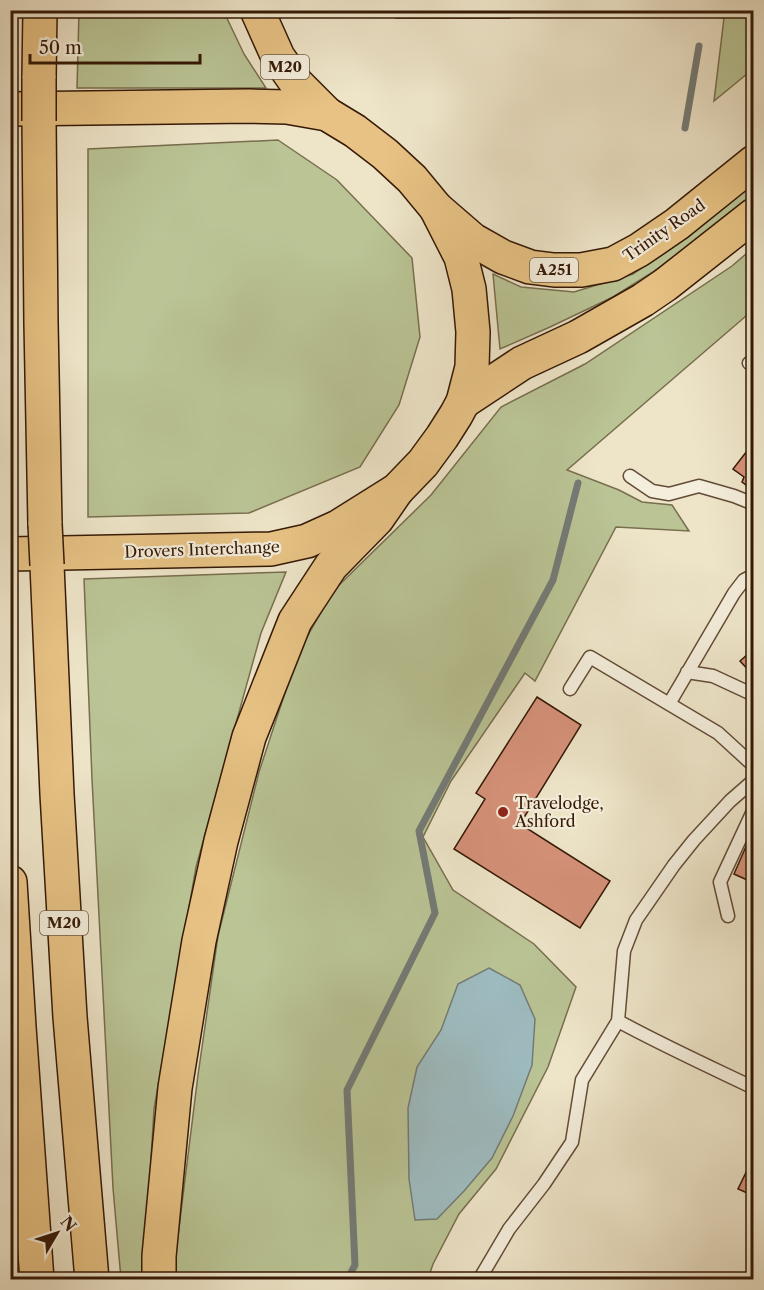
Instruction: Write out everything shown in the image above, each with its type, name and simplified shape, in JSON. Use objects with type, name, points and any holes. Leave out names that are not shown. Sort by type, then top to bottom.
[{"type":"main road","name":"M20","points":[[40,10],[39,78],[25,115],[41,323],[46,565],[70,1017],[92,1280]]},
{"type":"main road","name":"M20","points":[[257,10],[278,57],[297,84],[327,114]]},
{"type":"main road","name":"Drovers Interchange","points":[[10,554],[271,549],[307,541],[338,527],[397,490],[423,463],[463,402],[472,367],[469,289],[461,257],[436,208],[412,179],[384,154],[355,131],[327,114],[287,107],[249,106],[25,115]]},
{"type":"main road","name":"Trinity Road","points":[[436,208],[473,240],[503,257],[530,267],[581,270],[613,264],[639,250],[677,224],[753,162]]},
{"type":"main road","points":[[463,402],[522,363],[578,337],[644,300],[753,214]]},
{"type":"main road","points":[[159,1280],[159,1256],[175,1088],[199,941],[221,842],[249,737],[295,621],[331,566],[377,519],[397,490]]},
{"type":"main road","points":[[10,882],[37,1280]]},
{"type":"lane","points":[[630,476],[652,491],[669,494],[699,486],[753,504]]},
{"type":"lane","points":[[669,704],[687,672],[749,577]]},
{"type":"lane","points":[[570,689],[590,657],[718,733],[753,766]]},
{"type":"lane","points":[[687,672],[714,676],[753,695]]},
{"type":"lane","points":[[479,1280],[509,1229],[544,1184],[572,1142],[582,1080],[618,1021],[624,951],[636,920],[694,840],[753,780]]},
{"type":"lane","points":[[728,916],[720,882],[753,809]]},
{"type":"lane","points":[[618,1021],[652,1040],[753,1088]]},
{"type":"green space","points":[[223,10],[244,54],[266,88],[77,88],[79,11]]},
{"type":"green space","points":[[673,10],[753,11],[753,69],[714,101],[724,18],[672,13]]},
{"type":"green space","points":[[278,140],[337,180],[412,258],[420,337],[399,405],[360,467],[249,513],[88,517],[88,149]]},
{"type":"green space","points":[[753,182],[753,198],[683,253],[613,297],[500,349],[493,274],[521,287],[574,292],[633,274],[675,245]]},
{"type":"green space","points":[[753,248],[753,310],[567,470],[619,490],[642,502],[672,505],[689,531],[616,527],[535,681],[525,673],[451,781],[423,837],[453,890],[534,944],[576,987],[548,1067],[496,1169],[459,1214],[433,1264],[428,1279],[175,1280],[175,1260],[198,1075],[218,936],[259,772],[298,653],[333,591],[431,495],[501,407],[585,364],[732,266]]},
{"type":"green space","points":[[286,572],[261,633],[196,867],[154,1109],[144,1279],[121,1279],[113,1188],[84,579]]},
{"type":"water","points":[[489,968],[520,985],[535,1019],[532,1065],[513,1116],[492,1158],[437,1219],[415,1220],[409,1179],[408,1108],[417,1067],[441,1030],[458,984]]},
{"type":"building","points":[[396,10],[510,10],[510,18],[396,18]]},
{"type":"building","points":[[754,442],[754,491],[742,482],[744,477],[733,469]]},
{"type":"building","points":[[754,649],[754,676],[740,661]]},
{"type":"building","name":"Travelodge, Ashford","points":[[537,697],[581,725],[520,824],[610,881],[580,928],[454,849],[485,799],[476,793]]},
{"type":"building","points":[[754,828],[754,883],[734,874]]},
{"type":"building","points":[[754,1156],[754,1196],[738,1189]]},
{"type":"waterway","points":[[685,128],[699,46]]},
{"type":"waterway","points":[[347,1280],[355,1265],[347,1090],[435,913],[419,831],[553,580],[578,483]]},
{"type":"place","name":"Travelodge, Ashford","points":[[503,812]]}]
